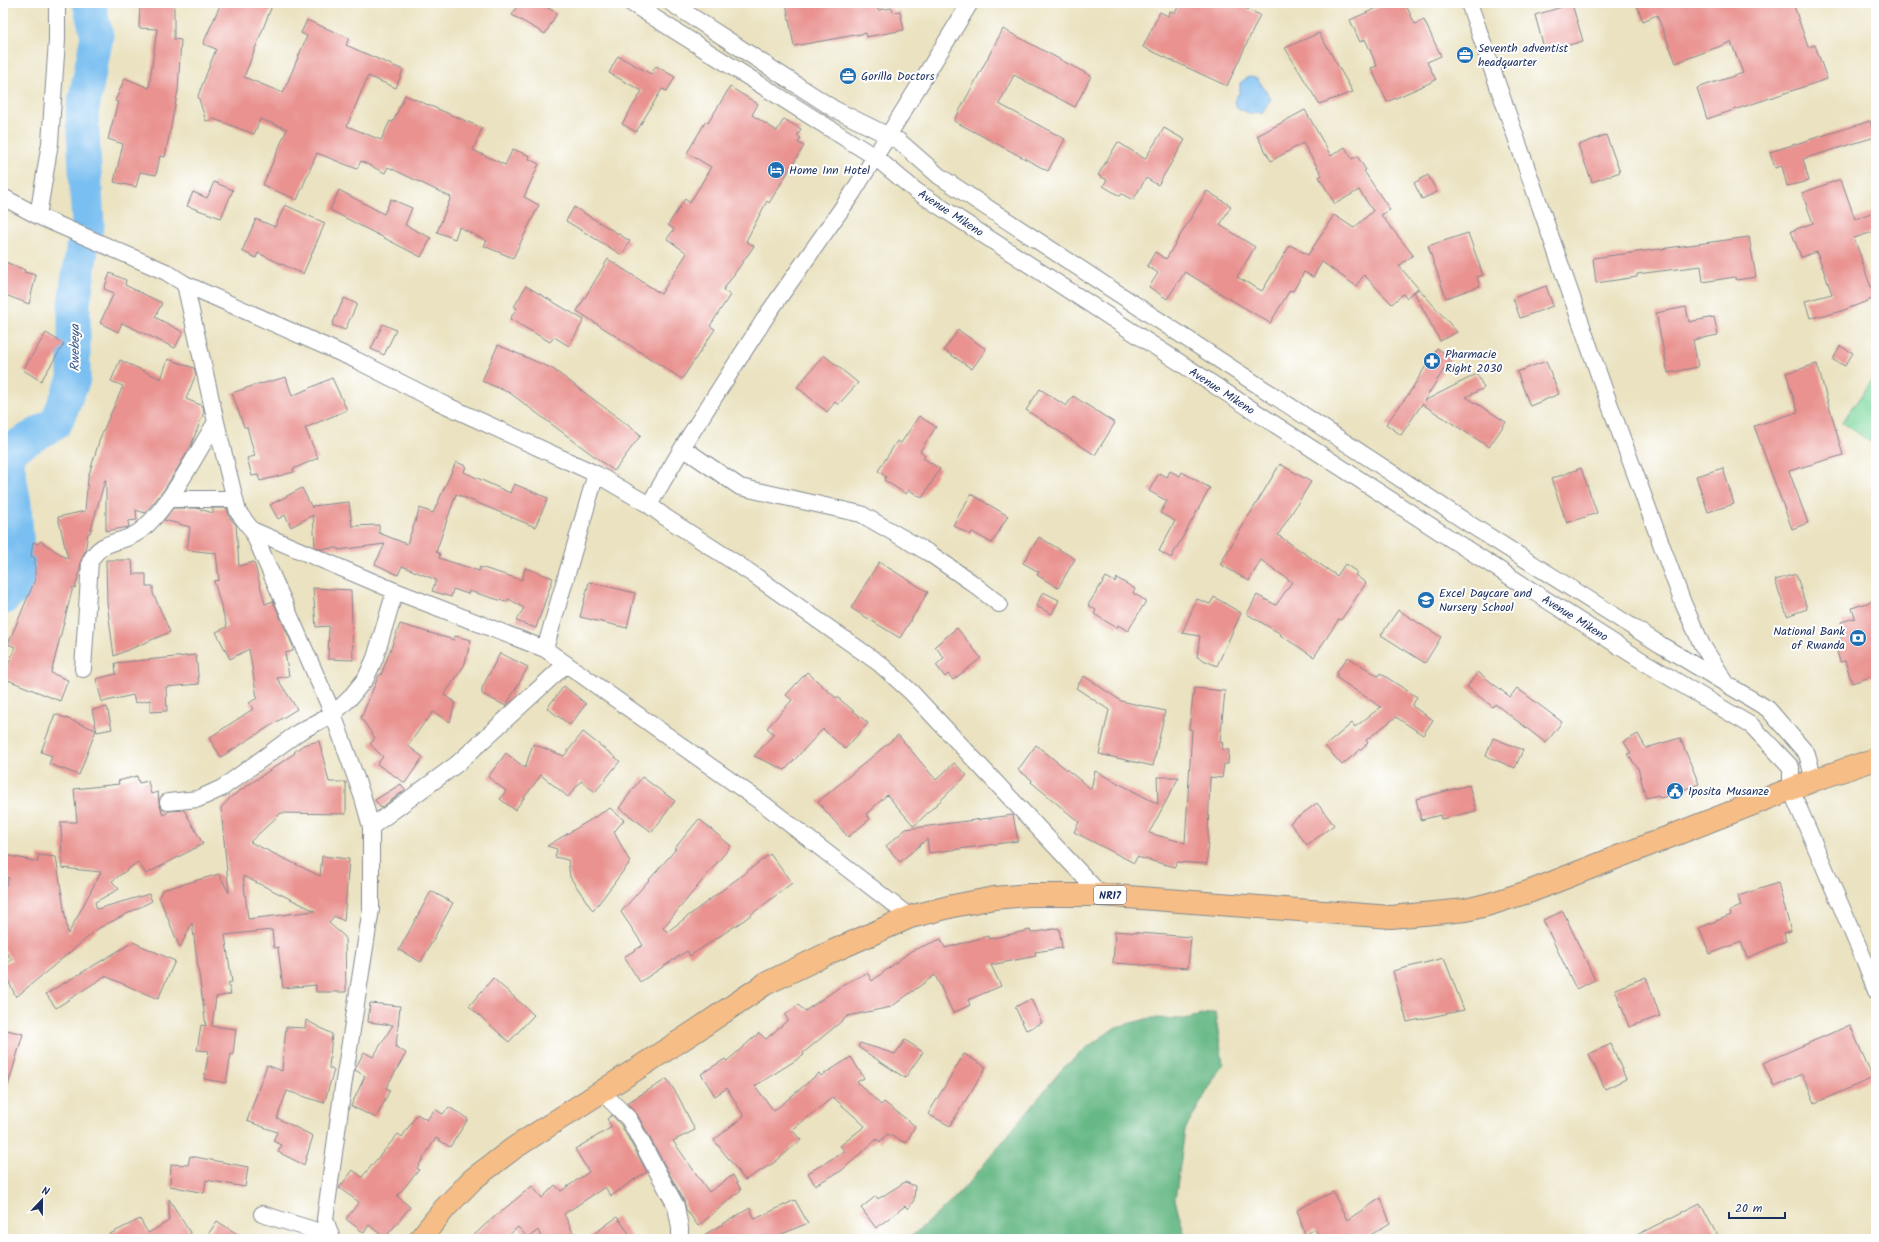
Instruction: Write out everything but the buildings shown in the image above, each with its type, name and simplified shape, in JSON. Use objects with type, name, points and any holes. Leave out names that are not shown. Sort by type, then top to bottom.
[{"type":"main road","name":"NR17","points":[[420,1239],[445,1208],[473,1179],[514,1148],[602,1092],[765,984],[833,951],[910,917],[953,906],[994,898],[1028,895],[1101,895],[1391,917],[1466,910],[1531,891],[1814,780],[1876,759]]},
{"type":"street","points":[[38,216],[50,143],[57,40],[57,3]]},
{"type":"street","name":"Avenue Mikeno","points":[[631,3],[875,157],[916,191],[1363,483],[1650,665],[1752,726],[1791,767],[1791,790]]},
{"type":"street","name":"Avenue Mikeno","points":[[671,3],[834,109],[899,141],[939,176],[1289,407],[1471,525],[1768,709],[1807,754],[1814,780]]},
{"type":"street","points":[[649,505],[683,448],[769,312],[852,194],[887,135],[895,127],[970,3]]},
{"type":"street","points":[[1469,3],[1605,392],[1683,603],[1702,645],[1727,685],[1727,712]]},
{"type":"street","points":[[3,197],[38,216],[166,272],[185,284],[356,360],[439,402],[596,474],[649,505],[751,573],[880,664],[911,692],[1101,895]]},
{"type":"street","points":[[185,284],[238,512],[252,530],[333,714],[363,798],[371,827],[371,909],[343,1087],[325,1219],[331,1237]]},
{"type":"street","points":[[83,669],[90,562],[93,556],[104,545],[140,531],[168,499],[216,422]]},
{"type":"street","points":[[683,448],[740,487],[861,514],[929,553],[971,582],[999,604]]},
{"type":"street","points":[[545,649],[596,474]]},
{"type":"street","points":[[168,499],[235,499]]},
{"type":"street","points":[[252,530],[395,591],[545,649],[765,805],[910,917]]},
{"type":"street","points":[[168,802],[198,799],[222,788],[299,732],[333,714],[366,678],[375,658],[395,591]]},
{"type":"street","points":[[1650,665],[1676,653],[1702,645]]},
{"type":"street","points":[[371,827],[457,764],[566,664]]},
{"type":"street","points":[[1791,790],[1863,957],[1876,991]]},
{"type":"street","points":[[602,1092],[629,1118],[676,1206],[680,1228],[680,1239]]},
{"type":"street","points":[[262,1214],[331,1237]]},
{"type":"green space","points":[[1876,375],[1876,446],[1842,422]]},
{"type":"green space","points":[[1215,1012],[1223,1063],[1185,1130],[1175,1200],[1186,1239],[908,1239],[950,1203],[972,1179],[1063,1068],[1089,1046],[1116,1027],[1150,1018],[1184,1019]]},
{"type":"water","points":[[1248,77],[1257,78],[1271,99],[1262,114],[1258,112],[1252,114],[1237,108],[1234,101],[1240,91],[1240,83]]},
{"type":"waterway","name":"Rwebeya","points":[[88,225],[82,113],[97,36],[89,3]]},
{"type":"waterway","name":"Rwebeya","points":[[3,599],[20,584],[15,504],[6,452],[56,423],[74,379],[74,304],[82,249]]},
{"type":"place","name":"Seventh adventist headquarter","points":[[1465,55]]},
{"type":"place","name":"Gorilla Doctors","points":[[848,76]]},
{"type":"place","name":"Home Inn Hotel","points":[[776,170]]},
{"type":"place","name":"Pharmacie Right 2030","points":[[1432,361]]},
{"type":"place","name":"Excel Daycare and Nursery School","points":[[1426,600]]},
{"type":"place","name":"National Bank of Rwanda","points":[[1858,638]]},
{"type":"place","name":"Iposita Musanze","points":[[1675,791]]}]
